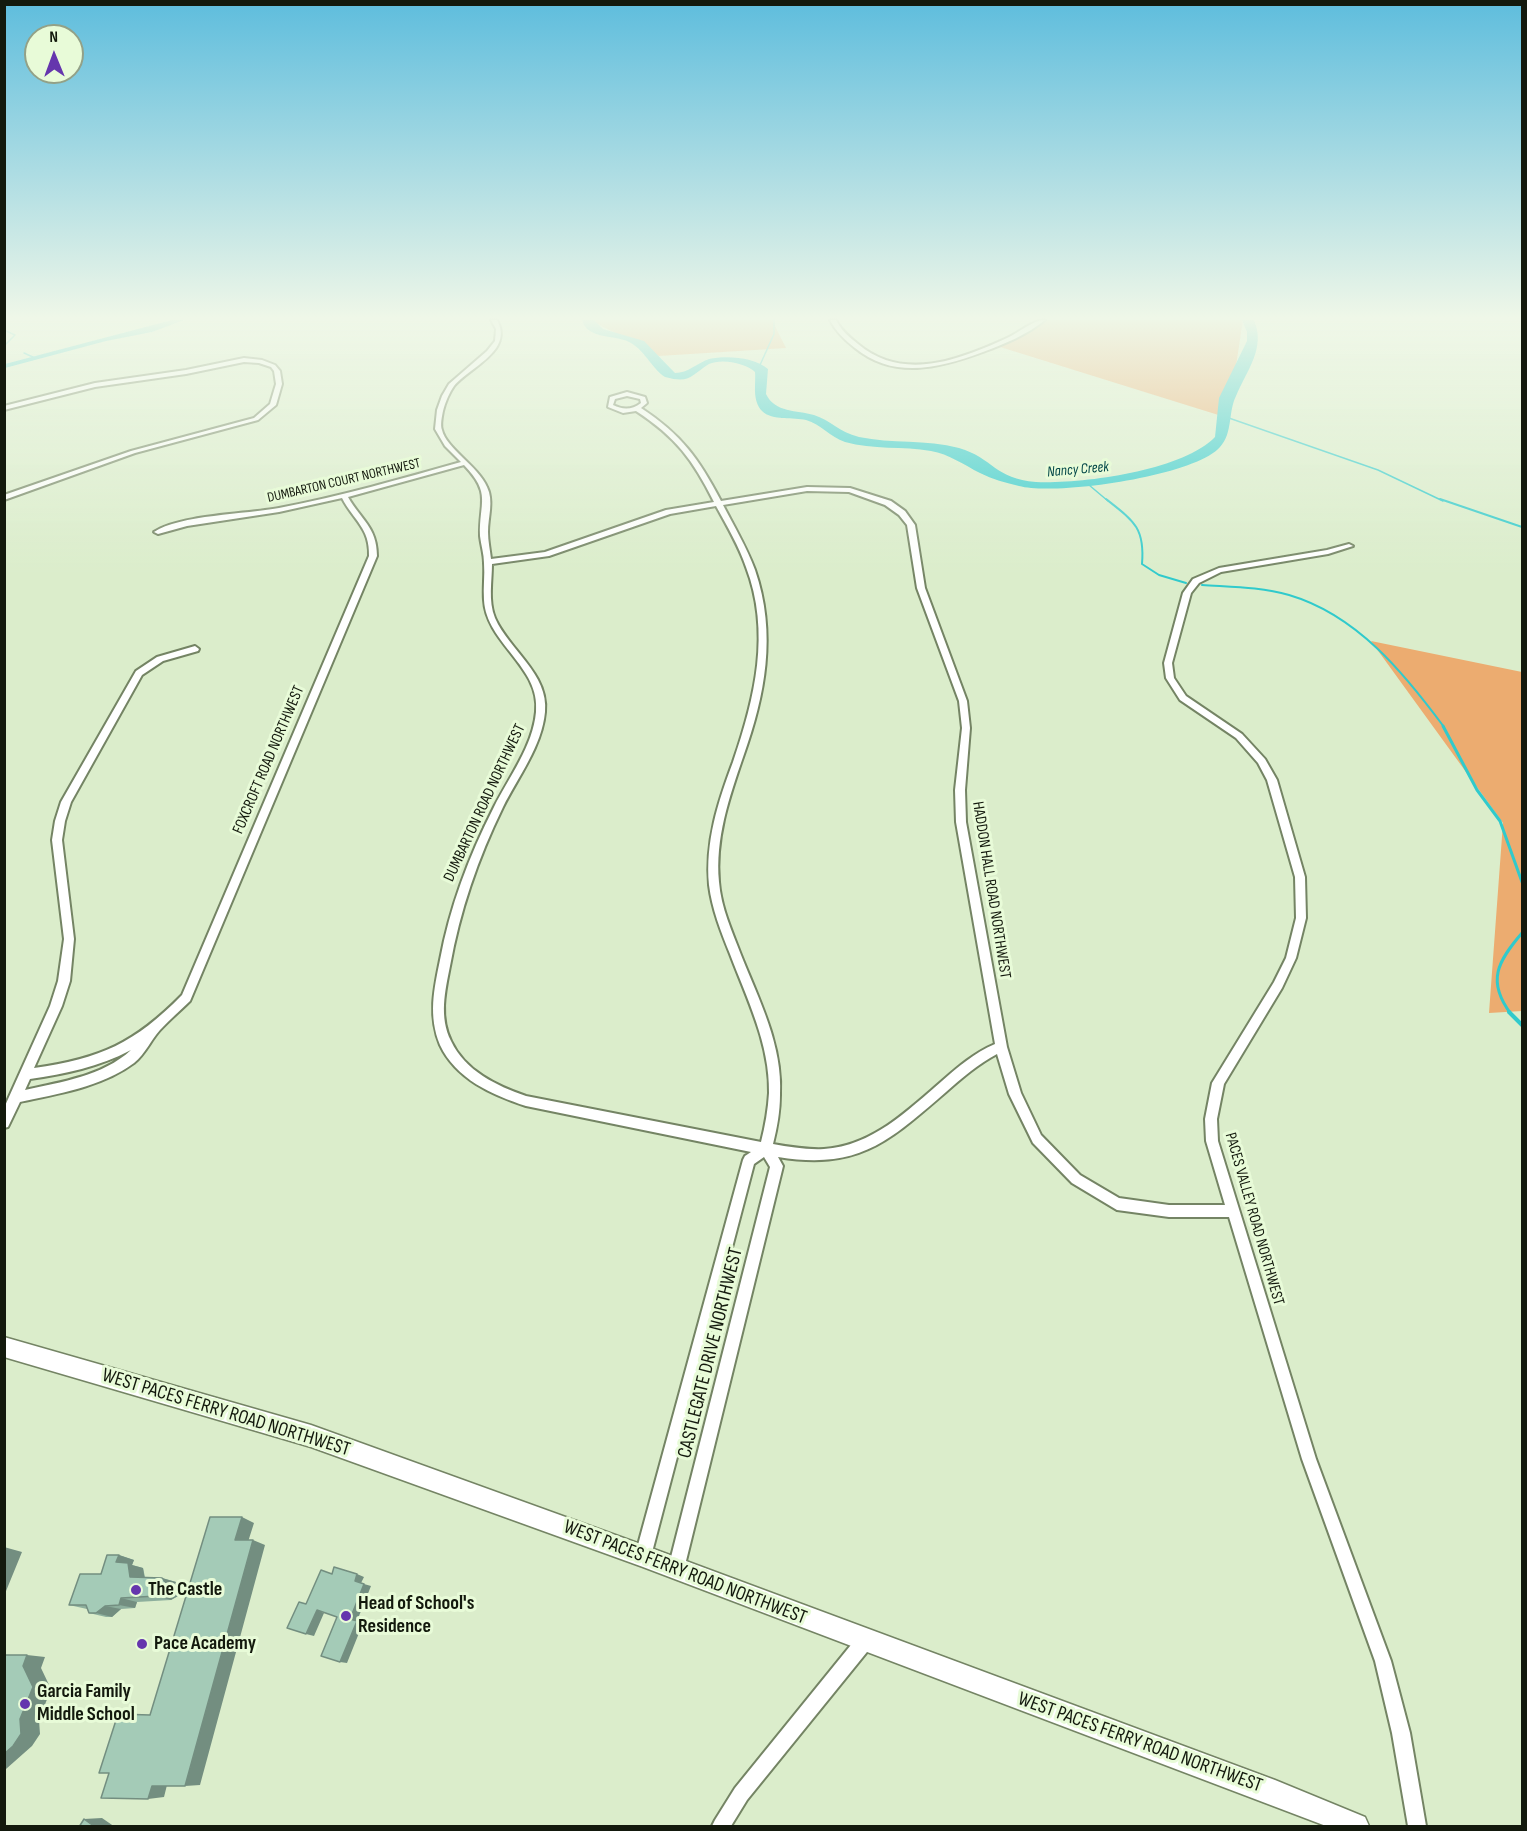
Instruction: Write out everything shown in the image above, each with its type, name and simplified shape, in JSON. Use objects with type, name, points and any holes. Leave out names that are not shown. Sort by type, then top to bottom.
[{"type":"main road","name":"WEST PACES FERRY ROAD NORTHWEST","points":[[4,1347],[311,1436],[643,1556],[864,1641],[1283,1796],[1356,1827]]},
{"type":"street","points":[[4,498],[133,452],[256,419],[272,405]]},
{"type":"street","name":"DUMBARTON ROAD NORTHWEST","points":[[444,405],[438,420],[441,438],[479,479],[486,493],[484,536],[488,562],[487,597],[491,617],[501,637],[533,677],[539,692],[541,708],[535,733],[470,868],[450,933],[438,1012],[441,1029],[450,1050],[463,1068],[482,1083],[504,1094],[766,1149]]},
{"type":"street","name":"CASTLEGATE DRIVE NORTHWEST","points":[[611,405],[616,410],[638,409],[666,426],[685,445],[718,503],[751,569],[764,619],[765,654],[760,690],[719,813],[712,855],[714,885],[720,915],[773,1059],[776,1100],[766,1149],[777,1166],[676,1569]]},
{"type":"street","name":"CASTLEGATE DRIVE NORTHWEST","points":[[638,409],[641,405]]},
{"type":"street","name":"DUMBARTON COURT NORTHWEST","points":[[158,532],[181,524],[272,512],[345,497],[465,463]]},
{"type":"street","name":"HADDON HALL ROAD NORTHWEST","points":[[488,562],[546,554],[655,516],[807,489],[837,488],[860,492],[888,503],[902,513],[911,525],[921,588],[963,700],[966,728],[960,790],[961,822],[1001,1047],[1028,1125],[1049,1153],[1076,1179],[1106,1199],[1129,1208],[1169,1211],[1232,1211]]},
{"type":"street","name":"FOXCROFT ROAD NORTHWEST","points":[[27,1074],[73,1069],[111,1056],[153,1031],[186,998],[373,556],[371,532],[345,497]]},
{"type":"street","name":"PACES VALLEY ROAD NORTHWEST","points":[[1349,546],[1328,552],[1219,570],[1196,581],[1187,593],[1168,663],[1170,678],[1183,698],[1239,736],[1262,761],[1272,780],[1300,877],[1301,918],[1292,958],[1278,985],[1223,1072],[1213,1097],[1210,1119],[1212,1141],[1309,1459],[1383,1660],[1401,1733],[1417,1827]]},
{"type":"street","points":[[4,1124],[56,1006],[68,957],[69,922],[57,840],[66,802],[139,673],[160,659],[195,649]]},
{"type":"street","name":"FOXCROFT ROAD NORTHWEST","points":[[16,1097],[65,1087],[108,1071],[130,1058],[147,1044],[153,1031]]},
{"type":"street","points":[[766,1149],[805,1155],[827,1155],[850,1151],[869,1144],[889,1131],[971,1061],[1001,1047]]},
{"type":"street","name":"CASTLEGATE DRIVE NORTHWEST","points":[[643,1556],[749,1160],[766,1149]]},
{"type":"street","points":[[721,1827],[741,1794],[864,1641]]},
{"type":"shaded area","points":[[1188,405],[1230,405],[1228,418]]},
{"type":"shaded area","points":[[1371,641],[1522,672],[1522,1011],[1489,1013],[1503,823]]},
{"type":"water","points":[[776,405],[814,415],[859,437],[934,443],[959,448],[980,457],[1011,477],[1036,482],[1056,482],[1104,478],[1156,467],[1180,459],[1200,449],[1215,437],[1218,405],[1233,405],[1224,441],[1220,447],[1206,457],[1155,475],[1092,486],[1062,488],[1019,486],[994,479],[938,452],[845,442],[816,424],[806,420],[771,416],[759,407]]},
{"type":"building","points":[[210,1517],[242,1517],[235,1540],[253,1540],[185,1786],[152,1786],[148,1799],[101,1798],[109,1773],[99,1773],[118,1714],[150,1715]]},
{"type":"building","name":"The Castle","points":[[107,1555],[119,1555],[116,1562],[128,1563],[130,1577],[162,1578],[166,1583],[164,1592],[157,1596],[121,1598],[119,1605],[105,1606],[96,1613],[89,1613],[86,1605],[69,1605],[80,1574],[101,1574]]},
{"type":"building","name":"Head of School's Residence","points":[[334,1567],[357,1574],[355,1581],[364,1584],[350,1619],[357,1621],[340,1662],[321,1656],[337,1617],[317,1610],[306,1634],[287,1628],[299,1602],[306,1604],[321,1570],[332,1574]]},
{"type":"building","points":[[4,1655],[27,1655],[23,1666],[33,1687],[20,1719],[21,1734],[4,1754]]},
{"type":"building","points":[[84,1819],[95,1827],[79,1827]]},
{"type":"waterway","points":[[1226,417],[1378,470],[1443,501]]},
{"type":"waterway","name":"Nancy Creek","points":[[1089,485],[1108,501]]},
{"type":"waterway","points":[[1106,499],[1136,526],[1142,542],[1142,564],[1159,575],[1186,583]]},
{"type":"waterway","points":[[1440,499],[1522,527]]},
{"type":"waterway","points":[[1202,585],[1278,592],[1314,604],[1336,616],[1377,648],[1412,686],[1444,727]]},
{"type":"waterway","points":[[1443,726],[1477,790],[1500,821],[1522,882]]},
{"type":"waterway","points":[[1511,1014],[1499,991],[1498,972],[1501,962],[1522,933]]},
{"type":"waterway","points":[[1511,1014],[1522,1025]]},
{"type":"place","name":"The Castle","points":[[136,1590]]},
{"type":"place","name":"Head of School's Residence","points":[[346,1616]]},
{"type":"place","name":"Pace Academy","points":[[142,1644]]},
{"type":"place","name":"Garcia Family Middle School","points":[[25,1704]]}]
